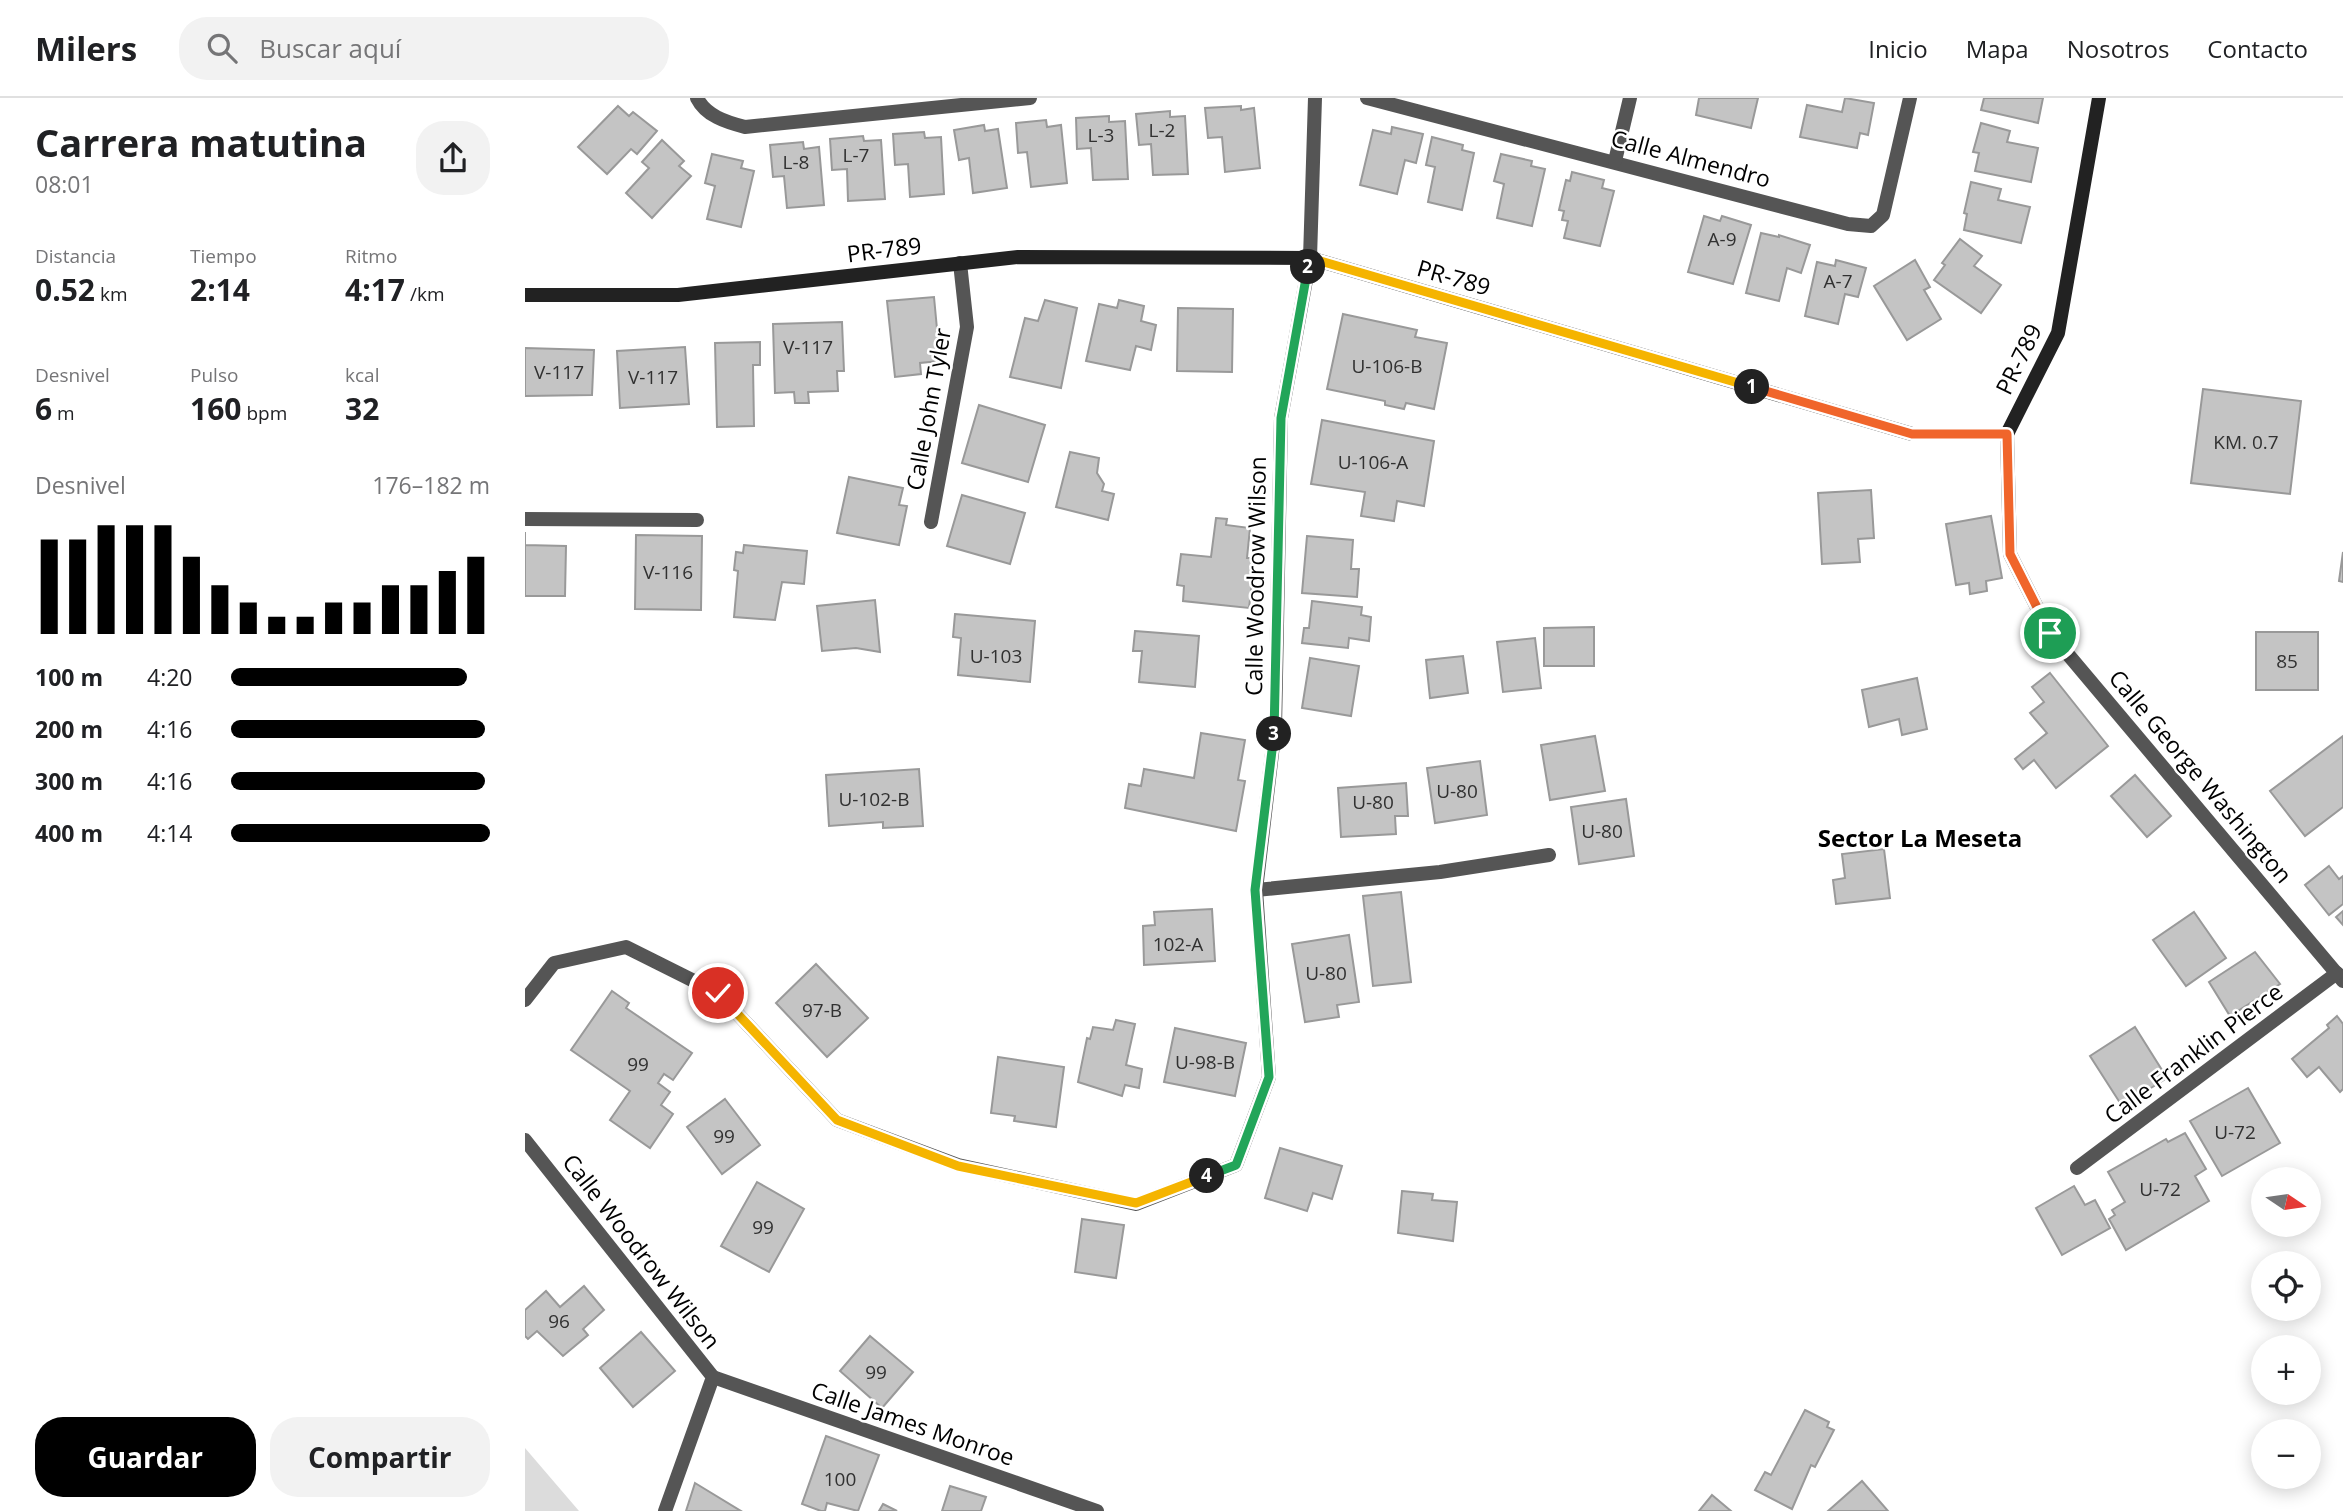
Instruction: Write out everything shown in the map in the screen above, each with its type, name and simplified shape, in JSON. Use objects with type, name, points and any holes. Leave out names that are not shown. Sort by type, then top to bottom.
[{"type":"street","points":[[697,98],[702,108],[722,120],[745,127],[977,100],[1030,98]]},
{"type":"street","name":"Calle Woodrow Wilson","points":[[525,1000],[554,963],[626,947],[718,993],[837,1120],[958,1166],[1136,1203],[1236,1165],[1269,1077],[1255,890],[1275,728],[1281,418],[1310,258],[1315,98]]},
{"type":"street","name":"Calle Almendro","points":[[1367,98],[1849,224],[1871,226],[1883,215],[1910,98]]},
{"type":"street","points":[[1615,161],[1630,98]]},
{"type":"street","name":"PR-789","points":[[525,295],[678,295],[1018,257],[1310,258],[1912,434],[2007,434],[2058,333],[2099,98]]},
{"type":"street","name":"Calle John Tyler","points":[[931,522],[967,327],[960,263]]},
{"type":"street","name":"Calle George Washington","points":[[2007,434],[2010,554],[2050,633],[2340,977]]},
{"type":"street","points":[[525,519],[697,520]]},
{"type":"street","points":[[1255,890],[1440,872],[1549,855]]},
{"type":"street","name":"Calle Franklin Pierce","points":[[2077,1168],[2340,977]]},
{"type":"street","name":"Calle Woodrow Wilson","points":[[525,1140],[713,1377],[665,1511]]},
{"type":"street","name":"Calle James Monroe","points":[[713,1377],[1097,1511]]},
{"type":"shaded area","points":[[525,1448],[579,1511],[525,1511]]},
{"type":"building","points":[[1699,98],[1758,98],[1751,128],[1696,115]]},
{"type":"building","points":[[1845,98],[1874,103],[1868,135],[1860,133],[1857,148],[1800,137],[1807,105],[1842,112]]},
{"type":"building","points":[[1984,98],[2043,98],[2038,123],[1981,110]]},
{"type":"building","points":[[618,106],[629,116],[633,112],[657,131],[637,154],[631,149],[607,174],[578,147]]},
{"type":"building","points":[[1241,106],[1241,110],[1254,108],[1260,168],[1225,172],[1222,137],[1208,138],[1205,108]]},
{"type":"building","points":[[1170,111],[1170,117],[1185,116],[1188,174],[1153,175],[1151,144],[1139,145],[1136,114]]},
{"type":"building","points":[[1109,116],[1109,122],[1125,121],[1128,179],[1093,180],[1091,148],[1077,149],[1076,118]]},
{"type":"building","points":[[1046,120],[1047,127],[1061,125],[1067,183],[1031,187],[1027,152],[1018,153],[1016,123]]},
{"type":"building","points":[[1981,123],[2010,131],[2007,142],[2038,148],[2031,182],[1975,171],[1979,153],[1973,152]]},
{"type":"building","points":[[984,125],[985,131],[998,129],[1007,188],[973,193],[969,158],[959,160],[954,130]]},
{"type":"building","points":[[1392,127],[1423,134],[1416,163],[1405,160],[1397,194],[1360,185],[1373,130],[1391,134]]},
{"type":"building","points":[[924,132],[925,138],[941,137],[944,194],[910,197],[908,164],[895,165],[893,134]]},
{"type":"building","points":[[863,136],[864,141],[881,140],[885,199],[848,201],[847,169],[832,170],[830,139]]},
{"type":"building","points":[[1432,137],[1463,145],[1462,150],[1474,153],[1462,210],[1428,202],[1435,167],[1426,165]]},
{"type":"building","points":[[662,140],[684,161],[679,166],[691,176],[652,218],[626,193],[649,168],[642,162]]},
{"type":"building","points":[[803,142],[804,149],[819,147],[824,205],[787,208],[784,176],[773,177],[770,145]]},
{"type":"building","points":[[712,154],[743,161],[741,168],[754,171],[741,227],[707,219],[715,186],[705,183]]},
{"type":"building","points":[[1501,154],[1532,161],[1531,166],[1545,169],[1532,226],[1497,218],[1504,184],[1494,181]]},
{"type":"building","points":[[1572,172],[1604,180],[1602,188],[1614,191],[1600,246],[1564,238],[1568,221],[1562,220],[1564,211],[1559,210],[1566,180],[1570,181]]},
{"type":"building","points":[[1971,182],[2001,189],[1998,200],[2030,207],[2021,243],[1964,230],[1967,214],[1964,213]]},
{"type":"building","points":[[1704,216],[1720,221],[1722,216],[1751,225],[1733,284],[1688,272]]},
{"type":"building","points":[[1761,233],[1779,235],[1810,245],[1801,273],[1787,268],[1779,301],[1746,293]]},
{"type":"building","points":[[1960,239],[1982,256],[1974,266],[2001,285],[1981,313],[1934,280],[1945,265],[1942,263]]},
{"type":"building","points":[[1836,260],[1866,268],[1858,297],[1845,294],[1838,324],[1805,316],[1817,262],[1835,266]]},
{"type":"building","points":[[1915,260],[1930,287],[1924,290],[1941,319],[1907,340],[1874,286]]},
{"type":"building","points":[[934,297],[940,361],[920,363],[921,374],[895,377],[887,301]]},
{"type":"building","points":[[1045,300],[1077,308],[1061,388],[1010,377],[1025,318],[1038,321]]},
{"type":"building","points":[[1119,300],[1144,306],[1141,321],[1156,325],[1151,350],[1136,346],[1130,370],[1086,361],[1099,304],[1117,308]]},
{"type":"building","points":[[1178,308],[1233,309],[1232,372],[1177,371]]},
{"type":"building","points":[[1343,314],[1417,330],[1415,337],[1447,343],[1434,409],[1406,403],[1404,409],[1385,405],[1385,401],[1327,389]]},
{"type":"building","points":[[842,322],[844,371],[837,371],[838,391],[808,392],[809,403],[795,403],[794,392],[775,393],[773,324]]},
{"type":"building","points":[[760,342],[760,365],[753,365],[754,426],[717,427],[715,343]]},
{"type":"building","points":[[685,347],[689,404],[620,408],[617,351]]},
{"type":"building","points":[[525,348],[594,350],[592,395],[525,396]]},
{"type":"building","points":[[2203,389],[2301,401],[2290,494],[2191,483]]},
{"type":"building","points":[[979,405],[1045,425],[1028,482],[962,463]]},
{"type":"building","points":[[1322,420],[1434,441],[1424,506],[1397,501],[1394,521],[1361,516],[1365,492],[1311,484]]},
{"type":"building","points":[[1070,452],[1099,458],[1097,473],[1104,484],[1102,491],[1114,494],[1108,520],[1056,507]]},
{"type":"building","points":[[849,477],[903,488],[899,505],[907,506],[899,545],[837,533]]},
{"type":"building","points":[[1871,490],[1874,538],[1858,539],[1860,562],[1822,564],[1818,493]]},
{"type":"building","points":[[962,495],[1025,513],[1010,564],[947,546]]},
{"type":"building","points":[[1991,516],[2002,578],[1986,581],[1987,591],[1970,594],[1969,583],[1956,585],[1946,524]]},
{"type":"building","points":[[1216,518],[1227,519],[1226,525],[1250,528],[1247,558],[1255,558],[1249,608],[1183,601],[1184,586],[1177,585],[1181,554],[1211,557]]},
{"type":"building","points":[[636,535],[702,536],[701,610],[635,609]]},
{"type":"building","points":[[1307,536],[1353,540],[1351,569],[1359,569],[1357,597],[1302,593]]},
{"type":"building","points":[[525,545],[566,546],[565,596],[525,596]]},
{"type":"building","points":[[744,545],[807,551],[804,584],[782,582],[775,620],[734,617],[738,571],[734,570],[736,552],[743,553]]},
{"type":"building","points":[[2343,552],[2343,582],[2339,581]]},
{"type":"building","points":[[875,600],[880,652],[856,648],[822,651],[817,606]]},
{"type":"building","points":[[1312,601],[1362,607],[1361,615],[1371,617],[1369,641],[1349,638],[1348,648],[1302,643],[1304,628],[1309,628]]},
{"type":"building","points":[[955,614],[1035,621],[1030,682],[958,675],[961,638],[953,637]]},
{"type":"building","points":[[1594,627],[1594,666],[1544,666],[1544,628]]},
{"type":"building","points":[[1135,631],[1199,636],[1195,687],[1139,682],[1142,651],[1133,651]]},
{"type":"building","points":[[2256,632],[2318,632],[2318,690],[2256,690]]},
{"type":"building","points":[[1535,638],[1541,688],[1503,692],[1497,642]]},
{"type":"building","points":[[1463,656],[1468,693],[1430,698],[1426,660]]},
{"type":"building","points":[[1310,658],[1359,666],[1351,716],[1302,708]]},
{"type":"building","points":[[2050,673],[2108,746],[2056,788],[2034,760],[2023,769],[2015,759],[2047,733],[2030,713],[2044,702],[2032,687]]},
{"type":"building","points":[[1917,678],[1927,729],[1902,735],[1899,719],[1869,727],[1862,690]]},
{"type":"building","points":[[1201,733],[1245,740],[1238,780],[1245,781],[1236,831],[1125,808],[1129,784],[1141,786],[1144,769],[1194,778]]},
{"type":"building","points":[[1595,736],[1605,791],[1550,800],[1541,745]]},
{"type":"building","points":[[2343,736],[2343,807],[2305,836],[2270,791]]},
{"type":"building","points":[[1480,761],[1487,815],[1435,823],[1427,768]]},
{"type":"building","points":[[919,769],[923,826],[883,828],[883,822],[829,826],[826,775]]},
{"type":"building","points":[[2135,775],[2171,816],[2147,837],[2111,796]]},
{"type":"building","points":[[1406,783],[1408,816],[1395,816],[1396,834],[1341,837],[1338,788]]},
{"type":"building","points":[[1626,799],[1634,856],[1579,864],[1571,807]]},
{"type":"building","points":[[1884,849],[1890,898],[1836,904],[1833,880],[1845,878],[1842,854]]},
{"type":"building","points":[[2329,866],[2339,879],[2343,876],[2343,904],[2329,915],[2305,885]]},
{"type":"building","points":[[1401,892],[1411,982],[1373,986],[1363,896]]},
{"type":"building","points":[[1212,909],[1215,961],[1144,965],[1143,926],[1155,925],[1154,912]]},
{"type":"building","points":[[2343,911],[2343,925],[2336,917]]},
{"type":"building","points":[[2194,912],[2226,958],[2186,986],[2153,940]]},
{"type":"building","points":[[1349,935],[1359,1002],[1337,1005],[1339,1017],[1305,1022],[1292,944]]},
{"type":"building","points":[[2255,952],[2280,984],[2230,1016],[2209,982]]},
{"type":"building","points":[[816,964],[868,1018],[827,1057],[776,1003]]},
{"type":"building","points":[[612,991],[629,1003],[626,1008],[692,1053],[673,1080],[664,1074],[658,1083],[670,1092],[661,1105],[673,1114],[650,1148],[610,1120],[630,1091],[571,1050]]},
{"type":"building","points":[[2337,1016],[2343,1024],[2343,1089],[2340,1092],[2319,1067],[2307,1077],[2292,1059],[2329,1028],[2327,1025]]},
{"type":"building","points":[[1116,1020],[1135,1024],[1126,1065],[1142,1069],[1139,1088],[1125,1085],[1122,1096],[1078,1082],[1087,1038],[1090,1039],[1093,1027],[1113,1030]]},
{"type":"building","points":[[2135,1027],[2167,1078],[2122,1106],[2090,1056]]},
{"type":"building","points":[[1175,1028],[1246,1043],[1235,1096],[1164,1082]]},
{"type":"building","points":[[998,1057],[1064,1067],[1056,1127],[1014,1121],[1015,1116],[991,1113]]},
{"type":"building","points":[[2248,1088],[2280,1143],[2222,1176],[2190,1121]]},
{"type":"building","points":[[725,1099],[760,1145],[722,1174],[687,1127]]},
{"type":"building","points":[[2185,1133],[2206,1169],[2195,1176],[2209,1201],[2126,1250],[2109,1219],[2115,1215],[2112,1210],[2125,1202],[2108,1172],[2166,1139],[2168,1142]]},
{"type":"building","points":[[1280,1148],[1342,1166],[1332,1199],[1313,1193],[1307,1211],[1265,1198]]},
{"type":"building","points":[[757,1182],[804,1209],[769,1272],[721,1246]]},
{"type":"building","points":[[2074,1186],[2085,1205],[2095,1200],[2110,1228],[2062,1255],[2036,1208]]},
{"type":"building","points":[[1402,1191],[1433,1194],[1432,1200],[1457,1202],[1453,1241],[1398,1233]]},
{"type":"building","points":[[1082,1219],[1124,1225],[1116,1278],[1075,1272]]},
{"type":"building","points":[[584,1286],[604,1310],[583,1329],[588,1335],[563,1356],[537,1331],[528,1339],[525,1336],[525,1310],[546,1291],[560,1307]]},
{"type":"building","points":[[641,1332],[675,1371],[633,1407],[600,1368]]},
{"type":"building","points":[[870,1336],[913,1372],[882,1408],[840,1371]]},
{"type":"building","points":[[1805,1410],[1829,1422],[1827,1427],[1834,1430],[1815,1467],[1811,1465],[1792,1509],[1755,1490],[1765,1472],[1771,1475]]},
{"type":"building","points":[[826,1436],[879,1455],[858,1511],[827,1503],[825,1511],[821,1511],[802,1504]]},
{"type":"building","points":[[1862,1481],[1888,1511],[1828,1511]]},
{"type":"building","points":[[695,1483],[741,1511],[686,1511]]},
{"type":"building","points":[[950,1486],[986,1497],[981,1511],[942,1511]]},
{"type":"building","points":[[1712,1495],[1731,1511],[1699,1511]]},
{"type":"building","points":[[883,1504],[897,1511],[879,1511]]},
{"type":"district","name":"Sector La Meseta","points":[[1920,837]]},
{"type":"route","points":[[718,993],[837,1120],[958,1166],[1136,1203],[1236,1165],[1269,1077],[1255,890],[1275,728],[1281,418],[1310,258],[1912,434],[2007,434],[2010,554],[2050,633]]}]
